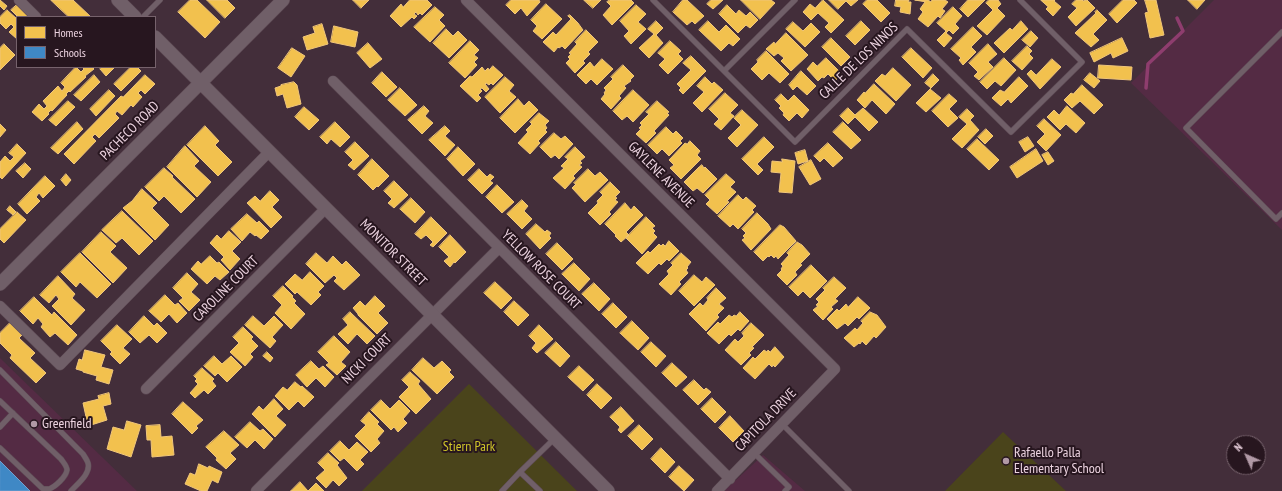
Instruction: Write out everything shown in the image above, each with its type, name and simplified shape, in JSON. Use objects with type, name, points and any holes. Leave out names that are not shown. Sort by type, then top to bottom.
[{"type":"street","points":[[19,0],[35,16]]},
{"type":"street","points":[[118,0],[134,16]]},
{"type":"street","name":"PACHECO ROAD","points":[[0,284],[283,0]]},
{"type":"street","name":"GAYLENE AVENUE","points":[[466,0],[835,369]]},
{"type":"street","name":"MONITOR STREET","points":[[156,39],[555,438],[603,489]]},
{"type":"street","name":"YELLOW ROSE COURT","points":[[333,81],[730,479]]},
{"type":"street","points":[[0,306],[60,365],[269,152]]},
{"type":"street","name":"CAROLINE COURT","points":[[146,389],[326,208]]},
{"type":"street","name":"NICKI COURT","points":[[256,491],[499,248]]},
{"type":"street","name":"CAPITOLA DRIVE","points":[[717,491],[835,369]]},
{"type":"lane","points":[[144,16],[160,0]]},
{"type":"lane","name":"CALLE DE LOS NINOS","points":[[653,0],[795,142],[907,29],[1011,132],[1082,62],[1020,0]]},
{"type":"lane","points":[[724,71],[795,0]]},
{"type":"lane","points":[[1282,32],[1186,128],[1276,219],[1282,213]]},
{"type":"lane","points":[[0,370],[84,454],[88,464],[87,472],[71,491]]},
{"type":"lane","points":[[0,400],[66,465],[67,471],[64,477],[54,486],[49,489],[43,489],[0,448]]},
{"type":"lane","points":[[0,427],[13,414]]},
{"type":"lane","points":[[782,424],[849,491]]},
{"type":"lane","points":[[502,491],[555,438]]},
{"type":"lane","points":[[754,453],[789,487],[785,491]]},
{"type":"lane","points":[[520,472],[540,491]]},
{"type":"shaded area","points":[[1214,0],[1282,0],[1282,230],[1131,83]]},
{"type":"shaded area","name":"Greenfield","points":[[0,358],[137,491],[0,491]]},
{"type":"shaded area","points":[[763,455],[805,491],[724,491]]},
{"type":"green space","name":"Stiern Park","points":[[469,384],[577,491],[362,491]]},
{"type":"green space","name":"Rafaello Palla Elementary School","points":[[1003,432],[1066,491],[945,491]]},
{"type":"building: Homes","points":[[0,0],[7,6],[4,10],[0,6]]},
{"type":"building: Homes","points":[[51,0],[73,0],[90,16],[68,16]]},
{"type":"building: Homes","points":[[190,0],[197,0],[220,22],[205,38],[178,12]]},
{"type":"building: Homes","points":[[207,0],[227,0],[235,8],[225,18]]},
{"type":"building: Homes","points":[[353,0],[369,0],[361,8]]},
{"type":"building: Homes","points":[[410,0],[427,0],[432,5],[422,15],[420,13],[418,15],[416,12],[414,14],[417,16],[414,19],[412,17],[401,27],[390,16],[401,4],[403,7]]},
{"type":"building: Homes","points":[[511,0],[539,0],[540,2],[527,16],[521,8],[515,14],[506,5]]},
{"type":"building: Homes","points":[[584,0],[601,0],[593,8]]},
{"type":"building: Homes","points":[[610,0],[631,0],[634,3],[612,25],[603,15],[611,6],[607,2]]},
{"type":"building: Homes","points":[[683,0],[687,0],[704,16],[695,24],[692,21],[687,25],[673,12]]},
{"type":"building: Homes","points":[[711,0],[723,0],[713,9],[707,4]]},
{"type":"building: Homes","points":[[741,0],[771,0],[775,3],[760,19]]},
{"type":"building: Homes","points":[[823,0],[844,20],[831,33],[825,27],[829,23],[818,13],[811,20],[803,12],[810,4],[815,8]]},
{"type":"building: Homes","points":[[829,0],[858,0],[851,6],[846,1],[838,9]]},
{"type":"building: Homes","points":[[867,0],[877,0],[890,13],[881,22],[863,4]]},
{"type":"building: Homes","points":[[896,0],[909,0],[908,2],[911,2],[910,14],[900,12],[901,7],[895,6]]},
{"type":"building: Homes","points":[[915,0],[928,0],[931,2],[932,0],[945,0],[948,2],[942,9],[945,11],[940,18],[938,16],[928,27],[918,19],[923,12],[920,9],[925,2]]},
{"type":"building: Homes","points":[[968,0],[985,0],[968,17],[960,9]]},
{"type":"building: Homes","points":[[989,0],[998,0],[1001,4],[997,8],[1005,16],[987,35],[977,26],[993,10],[986,3]]},
{"type":"building: Homes","points":[[1041,0],[1055,0],[1054,1],[1061,7],[1053,16],[1046,9],[1048,7]]},
{"type":"building: Homes","points":[[1076,0],[1087,0],[1095,8],[1076,26],[1068,17],[1077,8],[1072,4]]},
{"type":"building: Homes","points":[[1123,0],[1134,0],[1137,3],[1117,23],[1109,14]]},
{"type":"building: Homes","points":[[1145,0],[1156,0],[1164,35],[1150,38],[1145,13],[1148,12]]},
{"type":"building: Homes","points":[[1188,0],[1205,0],[1197,9]]},
{"type":"building: Homes","points":[[18,4],[31,16],[17,16],[11,10]]},
{"type":"building: Homes","points":[[546,4],[562,19],[542,39],[533,31],[537,26],[531,20]]},
{"type":"building: Homes","points":[[636,5],[646,14],[638,22],[646,29],[631,44],[624,36],[629,31],[620,21]]},
{"type":"building: Homes","points":[[727,5],[736,14],[739,10],[746,16],[750,12],[758,20],[750,28],[746,25],[738,33],[719,14]]},
{"type":"building: Homes","points":[[435,7],[444,15],[439,20],[445,26],[430,42],[414,27]]},
{"type":"building: Homes","points":[[953,7],[962,16],[955,24],[959,28],[953,34],[949,30],[946,33],[952,38],[944,47],[937,40],[946,31],[937,23]]},
{"type":"building: Homes","points":[[7,10],[16,18],[16,38],[9,32],[14,27],[11,24],[6,29],[0,23],[0,17]]},
{"type":"building: Homes","points":[[1097,10],[1107,20],[1093,34],[1099,40],[1091,47],[1075,33],[1096,13],[1095,12]]},
{"type":"building: Homes","points":[[570,15],[583,30],[565,49],[562,46],[559,48],[558,47],[554,52],[543,42],[553,32],[556,35],[571,19],[568,16]]},
{"type":"building: Homes","points":[[656,21],[663,28],[656,35],[663,43],[649,58],[639,48],[654,34],[648,29]]},
{"type":"building: Homes","points":[[708,21],[719,32],[726,25],[740,39],[733,46],[729,43],[721,51],[699,30]]},
{"type":"building: Homes","points":[[861,21],[870,30],[855,45],[846,36]]},
{"type":"building: Homes","points":[[1021,21],[1028,29],[1004,53],[994,43],[1010,28],[1012,30]]},
{"type":"building: Homes","points":[[793,22],[803,31],[811,23],[820,32],[805,47],[786,29]]},
{"type":"building: Homes","points":[[322,24],[328,44],[307,50],[303,37],[315,33],[313,27]]},
{"type":"building: Homes","points":[[334,26],[358,32],[355,47],[331,42]]},
{"type":"building: Homes","points":[[973,27],[982,36],[971,47],[976,52],[963,65],[959,60],[961,58],[951,49]]},
{"type":"building: Homes","points":[[446,29],[453,36],[458,31],[467,40],[449,58],[433,43]]},
{"type":"building: Homes","points":[[586,30],[598,42],[588,52],[590,54],[583,61],[585,63],[575,73],[566,63],[570,59],[568,57],[571,54],[569,53],[577,44],[575,42]]},
{"type":"building: Homes","points":[[1031,31],[1038,38],[1030,47],[1022,40]]},
{"type":"building: Homes","points":[[786,33],[808,55],[791,71],[781,61],[784,58],[778,53],[774,56],[766,49],[774,42],[775,44]]},
{"type":"building: Homes","points":[[831,38],[850,57],[841,66],[822,47]]},
{"type":"building: Homes","points":[[1122,38],[1128,51],[1113,58],[1111,53],[1094,62],[1090,53]]},
{"type":"building: Homes","points":[[470,41],[479,50],[474,55],[478,58],[474,62],[477,65],[465,78],[449,63]]},
{"type":"building: Homes","points":[[670,41],[681,51],[678,54],[683,59],[668,74],[659,65],[665,59],[658,53]]},
{"type":"building: Homes","points":[[368,43],[382,59],[370,68],[357,53]]},
{"type":"building: Homes","points":[[4,44],[15,55],[0,70],[0,48]]},
{"type":"building: Homes","points":[[988,44],[997,54],[988,62],[993,67],[979,80],[974,76],[978,72],[969,63]]},
{"type":"building: Homes","points":[[1027,46],[1032,51],[1029,54],[1033,58],[1022,70],[1012,61]]},
{"type":"building: Homes","points":[[292,48],[305,56],[291,77],[278,68]]},
{"type":"building: Homes","points":[[911,48],[932,68],[923,78],[902,57]]},
{"type":"building: Homes","points":[[766,51],[789,74],[780,83],[769,73],[762,80],[751,69]]},
{"type":"building: Homes","points":[[691,56],[706,71],[683,94],[679,90],[681,88],[677,84],[691,70],[683,63]]},
{"type":"building: Homes","points":[[826,58],[842,74],[835,81],[828,74],[818,81],[807,69],[813,62],[817,66]]},
{"type":"building: Homes","points":[[1004,58],[1016,70],[1001,86],[995,81],[987,89],[980,82]]},
{"type":"building: Homes","points":[[602,59],[613,69],[597,85],[591,79],[586,84],[577,75],[590,62],[594,67]]},
{"type":"building: Homes","points":[[1052,59],[1061,67],[1040,89],[1027,74],[1031,70],[1036,75]]},
{"type":"building: Homes","points":[[623,65],[634,76],[630,80],[631,81],[624,86],[626,88],[619,96],[621,98],[611,109],[601,99],[605,94],[604,93],[606,90],[604,88],[613,79],[611,77]]},
{"type":"building: Homes","points":[[1099,65],[1132,67],[1131,80],[1098,78]]},
{"type":"building: Homes","points":[[493,66],[503,75],[493,85],[491,83],[489,85],[486,83],[485,84],[489,89],[486,92],[482,88],[480,89],[482,91],[478,95],[481,98],[477,102],[460,86],[482,67],[485,71],[488,68],[489,70]]},
{"type":"building: Homes","points":[[75,68],[81,72],[84,69],[83,68],[94,69],[66,94],[67,95],[52,111],[51,110],[48,113],[49,114],[42,121],[32,112],[39,104],[44,109],[47,106],[43,101],[58,86],[62,91],[65,87],[61,83]]},
{"type":"building: Homes","points":[[101,68],[114,68],[106,76],[100,69]]},
{"type":"building: Homes","points":[[130,68],[138,68],[141,71],[121,91],[114,84]]},
{"type":"building: Homes","points":[[893,68],[911,85],[896,101],[875,81],[882,74],[885,76]]},
{"type":"building: Homes","points":[[801,71],[816,86],[807,95],[797,86],[793,90],[789,85]]},
{"type":"building: Homes","points":[[382,72],[397,87],[386,97],[372,83]]},
{"type":"building: Homes","points":[[1090,73],[1100,81],[1094,88],[1084,80]]},
{"type":"building: Homes","points":[[933,74],[939,80],[931,88],[925,83]]},
{"type":"building: Homes","points":[[94,75],[100,82],[81,101],[74,95]]},
{"type":"building: Homes","points":[[145,75],[155,84],[145,94],[141,90],[138,93],[142,97],[133,107],[131,105],[122,115],[117,111],[115,114],[119,118],[99,138],[95,134],[92,137],[96,141],[74,164],[64,154],[121,96],[123,97]]},
{"type":"building: Homes","points":[[505,77],[514,85],[509,91],[516,97],[500,113],[485,97]]},
{"type":"building: Homes","points":[[705,77],[712,84],[714,82],[723,90],[702,112],[693,103],[704,92],[697,86]]},
{"type":"building: Homes","points":[[1019,77],[1028,86],[1011,103],[1008,99],[1001,106],[992,98],[1000,90],[1004,92]]},
{"type":"building: Homes","points":[[294,82],[297,85],[301,104],[287,108],[283,94],[277,96],[275,88]]},
{"type":"building: Homes","points":[[874,84],[895,104],[886,114],[872,100],[865,108],[857,100]]},
{"type":"building: Homes","points":[[1082,85],[1103,105],[1094,114],[1080,101],[1072,108],[1064,100]]},
{"type":"building: Homes","points":[[400,88],[417,105],[405,116],[388,100]]},
{"type":"building: Homes","points":[[930,89],[941,98],[926,112],[916,103]]},
{"type":"building: Homes","points":[[109,90],[115,96],[96,116],[90,109]]},
{"type":"building: Homes","points":[[633,90],[649,105],[633,122],[627,116],[622,120],[613,111]]},
{"type":"building: Homes","points":[[725,93],[738,105],[730,113],[734,116],[721,130],[714,124],[719,119],[709,109]]},
{"type":"building: Homes","points":[[781,94],[788,101],[794,95],[809,110],[802,118],[797,113],[789,121],[779,108],[781,106],[775,100]]},
{"type":"building: Homes","points":[[949,94],[957,101],[949,109],[958,118],[948,127],[932,111]]},
{"type":"building: Homes","points":[[518,99],[524,106],[529,101],[538,110],[515,133],[500,118]]},
{"type":"building: Homes","points":[[68,101],[75,107],[56,126],[49,120]]},
{"type":"building: Homes","points":[[657,101],[669,112],[667,113],[669,115],[654,131],[656,133],[646,143],[636,134],[641,129],[639,128],[642,125],[640,123],[649,114],[646,112]]},
{"type":"building: Homes","points":[[424,106],[429,111],[425,116],[433,123],[422,134],[408,120]]},
{"type":"building: Homes","points":[[1067,106],[1085,123],[1076,133],[1066,124],[1060,130],[1047,117],[1054,110],[1059,115]]},
{"type":"building: Homes","points":[[304,107],[319,120],[309,130],[295,117]]},
{"type":"building: Homes","points":[[848,108],[855,115],[863,108],[878,122],[869,131],[855,117],[848,124],[840,116]]},
{"type":"building: Homes","points":[[967,109],[974,116],[970,120],[979,130],[962,148],[952,139],[967,124],[959,117]]},
{"type":"building: Homes","points":[[742,110],[758,125],[737,147],[728,138],[741,125],[734,118]]},
{"type":"building: Homes","points":[[539,113],[549,121],[545,125],[547,128],[545,130],[547,132],[538,141],[540,143],[530,154],[518,143],[528,132],[526,130],[532,124],[530,122]]},
{"type":"building: Homes","points":[[1044,119],[1061,135],[1046,151],[1037,142],[1045,134],[1037,126]]},
{"type":"building: Homes","points":[[77,122],[83,129],[58,154],[51,148]]},
{"type":"building: Homes","points":[[335,122],[350,137],[340,147],[331,139],[327,144],[320,137]]},
{"type":"building: Homes","points":[[843,122],[861,140],[851,149],[833,132]]},
{"type":"building: Homes","points":[[0,124],[6,130],[0,137]]},
{"type":"building: Homes","points":[[205,126],[219,141],[215,145],[232,162],[218,176],[187,145]]},
{"type":"building: Homes","points":[[445,126],[450,131],[445,136],[455,145],[445,156],[429,140]]},
{"type":"building: Homes","points":[[666,127],[673,134],[676,131],[683,138],[680,141],[682,143],[669,156],[662,149],[657,154],[648,145]]},
{"type":"building: Homes","points":[[986,129],[993,136],[985,144],[978,137]]},
{"type":"building: Homes","points":[[554,133],[561,139],[565,136],[573,144],[559,159],[555,155],[551,158],[540,147]]},
{"type":"building: Homes","points":[[764,137],[774,147],[757,164],[763,170],[758,175],[742,159]]},
{"type":"building: Homes","points":[[1028,137],[1034,146],[1025,152],[1019,142]]},
{"type":"building: Homes","points":[[977,139],[999,160],[989,170],[967,149]]},
{"type":"building: Homes","points":[[690,141],[700,151],[697,155],[701,159],[681,179],[670,168],[674,165],[669,160],[685,143],[687,144]]},
{"type":"building: Homes","points":[[355,142],[369,156],[354,170],[348,165],[353,160],[345,152]]},
{"type":"building: Homes","points":[[828,143],[843,158],[833,167],[824,158],[820,162],[814,156]]},
{"type":"building: Homes","points":[[17,144],[26,153],[2,179],[0,177],[0,162],[5,156],[10,161],[14,157],[9,153]]},
{"type":"building: Homes","points":[[185,146],[199,161],[194,166],[211,182],[197,197],[167,167]]},
{"type":"building: Homes","points":[[458,147],[475,164],[463,176],[447,159]]},
{"type":"building: Homes","points":[[575,147],[585,157],[580,161],[582,163],[579,165],[582,167],[573,176],[575,178],[565,189],[553,178],[564,168],[561,166],[568,159],[565,157]]},
{"type":"building: Homes","points":[[1036,149],[1043,161],[1017,178],[1010,167]]},
{"type":"building: Homes","points":[[805,150],[808,161],[798,164],[795,153]]},
{"type":"building: Homes","points":[[1048,152],[1054,161],[1048,165],[1042,155]]},
{"type":"building: Homes","points":[[372,159],[389,176],[373,190],[358,175]]},
{"type":"building: Homes","points":[[782,159],[795,161],[792,193],[779,192],[781,173],[771,172],[772,161],[782,162]]},
{"type":"building: Homes","points":[[811,160],[821,179],[810,185],[799,167]]},
{"type":"building: Homes","points":[[25,163],[31,169],[23,178],[16,171]]},
{"type":"building: Homes","points":[[702,165],[717,179],[703,193],[697,188],[693,191],[684,182]]},
{"type":"building: Homes","points":[[164,168],[195,199],[181,213],[164,196],[159,201],[145,187]]},
{"type":"building: Homes","points":[[479,169],[487,177],[490,174],[494,177],[490,181],[493,183],[482,194],[468,180]]},
{"type":"building: Homes","points":[[588,169],[595,176],[600,172],[608,180],[585,202],[572,188],[576,184],[574,183]]},
{"type":"building: Homes","points":[[66,174],[71,180],[66,186],[61,180]]},
{"type":"building: Homes","points":[[726,174],[735,182],[730,187],[736,192],[727,201],[729,202],[717,214],[706,204],[710,200],[705,195]]},
{"type":"building: Homes","points":[[45,176],[55,186],[43,198],[39,193],[36,197],[40,201],[27,214],[18,204]]},
{"type":"building: Homes","points":[[394,181],[408,195],[394,208],[388,203],[392,199],[384,191]]},
{"type":"building: Homes","points":[[610,182],[620,192],[615,197],[617,198],[615,200],[618,202],[609,212],[611,214],[600,225],[588,213],[598,203],[597,201],[603,195],[600,192]]},
{"type":"building: Homes","points":[[497,185],[514,202],[502,213],[486,197]]},
{"type":"building: Homes","points":[[142,189],[157,203],[152,208],[169,225],[155,240],[123,208],[132,201]]},
{"type":"building: Homes","points":[[270,191],[279,200],[272,207],[282,217],[271,228],[247,203],[255,196],[260,201]]},
{"type":"building: Homes","points":[[738,195],[743,200],[746,197],[756,206],[752,210],[754,212],[738,229],[733,224],[730,227],[718,216]]},
{"type":"building: Homes","points":[[411,198],[425,212],[415,223],[400,209]]},
{"type":"building: Homes","points":[[522,200],[528,206],[524,211],[532,219],[522,229],[507,214]]},
{"type":"building: Homes","points":[[625,203],[631,210],[634,206],[643,215],[626,232],[629,235],[621,242],[605,224]]},
{"type":"building: Homes","points":[[10,206],[16,212],[13,215],[7,210]]},
{"type":"building: Homes","points":[[122,211],[153,241],[139,255],[122,238],[116,243],[102,230]]},
{"type":"building: Homes","points":[[17,212],[26,220],[4,243],[0,239],[0,229]]},
{"type":"building: Homes","points":[[757,213],[771,229],[751,250],[742,240],[745,238],[743,236],[746,233],[742,229]]},
{"type":"building: Homes","points":[[247,214],[257,223],[259,221],[269,231],[261,239],[250,232],[242,241],[231,229]]},
{"type":"building: Homes","points":[[431,217],[447,233],[433,247],[430,245],[433,242],[426,235],[421,239],[415,234]]},
{"type":"building: Homes","points":[[646,217],[655,226],[652,228],[655,231],[653,233],[657,237],[642,254],[626,238]]},
{"type":"building: Homes","points":[[536,224],[545,232],[547,230],[551,233],[549,236],[551,238],[540,249],[526,234]]},
{"type":"building: Homes","points":[[780,225],[784,227],[796,241],[778,259],[776,256],[774,258],[771,255],[763,261],[754,252]]},
{"type":"building: Homes","points":[[229,231],[241,242],[232,251],[240,259],[230,270],[221,260],[224,257],[210,243],[217,235],[221,239]]},
{"type":"building: Homes","points":[[101,232],[116,246],[110,252],[127,268],[113,283],[82,252]]},
{"type":"building: Homes","points":[[450,235],[466,252],[450,267],[444,261],[449,257],[439,247]]},
{"type":"building: Homes","points":[[669,241],[679,251],[669,261],[667,259],[661,265],[659,263],[648,274],[636,263],[648,251],[650,253],[659,244],[661,246],[663,244],[665,246]]},
{"type":"building: Homes","points":[[797,242],[810,254],[800,264],[802,265],[795,272],[797,275],[787,285],[777,275],[782,270],[781,269],[783,266],[781,264],[789,255],[787,253]]},
{"type":"building: Homes","points":[[557,243],[573,259],[562,270],[546,254]]},
{"type":"building: Homes","points":[[80,253],[111,284],[97,298],[80,282],[76,287],[61,272]]},
{"type":"building: Homes","points":[[316,253],[327,263],[333,256],[342,265],[346,261],[360,275],[344,290],[334,281],[337,278],[334,275],[325,283],[306,264]]},
{"type":"building: Homes","points":[[681,253],[691,262],[686,270],[688,273],[679,282],[681,284],[671,295],[659,284],[669,274],[667,271],[673,265],[671,263]]},
{"type":"building: Homes","points":[[210,256],[217,263],[219,262],[229,272],[220,280],[215,276],[207,284],[191,269],[198,261],[201,264]]},
{"type":"building: Homes","points":[[574,263],[590,279],[579,291],[562,274]]},
{"type":"building: Homes","points":[[811,265],[827,281],[810,298],[803,291],[798,296],[789,287]]},
{"type":"building: Homes","points":[[310,272],[324,286],[318,292],[321,295],[311,305],[297,292],[295,294],[285,284],[295,274],[302,280]]},
{"type":"building: Homes","points":[[187,273],[198,284],[191,292],[200,300],[189,311],[179,301],[183,298],[173,288]]},
{"type":"building: Homes","points":[[694,275],[702,282],[706,277],[715,285],[694,306],[679,291]]},
{"type":"building: Homes","points":[[58,276],[75,294],[72,298],[85,310],[71,325],[52,306],[59,299],[56,295],[49,303],[40,295]]},
{"type":"building: Homes","points":[[834,277],[846,288],[835,299],[838,301],[831,307],[833,309],[823,320],[813,310],[818,306],[816,305],[819,302],[816,299],[825,290],[823,288]]},
{"type":"building: Homes","points":[[495,282],[512,298],[501,309],[484,293]]},
{"type":"building: Homes","points":[[594,283],[610,299],[599,311],[582,294]]},
{"type":"building: Homes","points":[[283,286],[293,296],[292,297],[296,301],[294,303],[305,314],[291,329],[275,313],[282,305],[273,296]]},
{"type":"building: Homes","points":[[716,288],[726,298],[719,304],[724,308],[717,315],[719,317],[706,331],[689,314],[700,303],[703,306],[708,300],[707,298]]},
{"type":"building: Homes","points":[[165,295],[175,305],[178,303],[187,313],[177,323],[169,314],[161,322],[149,311]]},
{"type":"building: Homes","points":[[375,296],[385,306],[378,313],[388,323],[377,334],[353,308],[360,301],[365,306]]},
{"type":"building: Homes","points":[[34,297],[52,315],[54,312],[77,335],[68,345],[55,333],[50,337],[41,327],[43,324],[38,318],[33,324],[20,311]]},
{"type":"building: Homes","points":[[858,297],[870,308],[859,319],[857,317],[848,326],[845,323],[837,329],[827,319],[837,309],[839,311],[846,304],[848,307]]},
{"type":"building: Homes","points":[[514,301],[529,315],[518,326],[504,312]]},
{"type":"building: Homes","points":[[613,303],[627,317],[616,328],[602,314]]},
{"type":"building: Homes","points":[[350,312],[375,336],[367,344],[357,334],[348,344],[338,334],[348,325],[343,319]]},
{"type":"building: Homes","points":[[740,312],[749,321],[740,331],[738,329],[731,336],[729,334],[719,344],[707,333],[718,322],[720,324],[729,315],[732,317],[734,315],[736,316]]},
{"type":"building: Homes","points":[[870,312],[877,315],[886,327],[876,338],[874,336],[866,345],[862,341],[854,347],[844,338],[855,328],[857,330],[863,323],[861,321]]},
{"type":"building: Homes","points":[[144,316],[154,326],[157,323],[167,333],[157,343],[149,335],[140,343],[129,332]]},
{"type":"building: Homes","points":[[253,316],[264,326],[274,316],[283,325],[272,337],[276,341],[270,348],[245,325]]},
{"type":"building: Homes","points":[[632,321],[649,338],[638,350],[620,333]]},
{"type":"building: Homes","points":[[10,323],[22,335],[19,338],[35,353],[30,358],[46,373],[36,383],[10,358],[12,355],[0,343],[0,333]]},
{"type":"building: Homes","points":[[751,323],[764,335],[752,347],[754,348],[749,353],[751,355],[741,365],[725,350],[735,339],[738,342],[744,336],[742,333]]},
{"type":"building: Homes","points":[[117,325],[132,339],[123,348],[130,354],[120,364],[110,354],[112,352],[101,341]]},
{"type":"building: Homes","points":[[539,325],[553,339],[537,353],[532,348],[536,343],[529,336]]},
{"type":"building: Homes","points":[[243,327],[253,337],[251,339],[258,346],[250,354],[253,357],[245,366],[230,352],[239,343],[233,337]]},
{"type":"building: Homes","points":[[334,336],[350,352],[341,362],[346,366],[337,375],[326,365],[329,363],[318,352]]},
{"type":"building: Homes","points":[[556,342],[570,356],[560,367],[545,353]]},
{"type":"building: Homes","points":[[651,342],[666,356],[656,367],[641,352]]},
{"type":"building: Homes","points":[[775,347],[784,357],[775,367],[773,365],[772,367],[769,364],[755,379],[743,368],[753,357],[755,359],[764,350],[767,352],[768,350],[770,352]]},
{"type":"building: Homes","points":[[85,350],[105,355],[101,367],[113,370],[109,384],[96,380],[97,376],[76,369],[79,359],[82,360]]},
{"type":"building: Homes","points":[[267,352],[273,358],[270,362],[263,356]]},
{"type":"building: Homes","points":[[214,356],[222,364],[231,356],[242,367],[227,382],[218,373],[215,376],[204,366]]},
{"type":"building: Homes","points":[[423,358],[434,368],[442,361],[451,370],[449,372],[454,377],[437,394],[412,370]]},
{"type":"building: Homes","points":[[311,361],[319,369],[323,366],[334,377],[325,387],[316,378],[307,387],[296,375]]},
{"type":"building: Homes","points":[[672,363],[687,377],[676,387],[662,373]]},
{"type":"building: Homes","points":[[579,366],[594,380],[583,391],[568,377]]},
{"type":"building: Homes","points":[[202,368],[214,379],[212,381],[216,386],[208,394],[204,390],[195,398],[190,393],[198,384],[195,381],[197,379],[194,376]]},
{"type":"building: Homes","points":[[410,372],[420,381],[418,384],[431,399],[416,414],[399,397],[409,387],[402,380]]},
{"type":"building: Homes","points":[[694,380],[704,390],[706,388],[711,392],[698,405],[683,390]]},
{"type":"building: Homes","points":[[295,382],[314,397],[304,407],[298,401],[289,410],[275,396],[283,387],[287,390]]},
{"type":"building: Homes","points":[[597,384],[612,398],[601,409],[587,395]]},
{"type":"building: Homes","points":[[109,393],[111,404],[103,406],[107,420],[88,426],[83,403],[99,399],[98,396]]},
{"type":"building: Homes","points":[[712,398],[726,412],[715,423],[701,409]]},
{"type":"building: Homes","points":[[274,399],[283,409],[276,416],[286,425],[275,437],[252,414],[259,406],[263,410]]},
{"type":"building: Homes","points":[[381,400],[390,409],[399,400],[410,411],[403,419],[407,423],[398,432],[394,427],[391,430],[371,410]]},
{"type":"building: Homes","points":[[183,402],[203,420],[196,426],[198,428],[192,434],[172,414]]},
{"type":"building: Homes","points":[[621,407],[634,421],[621,433],[618,430],[620,427],[610,417]]},
{"type":"building: Homes","points":[[369,412],[379,422],[377,424],[384,431],[377,439],[380,443],[371,452],[355,436],[366,425],[361,421]]},
{"type":"building: Homes","points":[[730,416],[744,431],[733,442],[719,428]]},
{"type":"building: Homes","points":[[127,421],[141,425],[131,457],[107,449],[113,427],[124,430]]},
{"type":"building: Homes","points":[[250,422],[260,431],[263,429],[273,439],[264,449],[255,440],[247,448],[235,437]]},
{"type":"building: Homes","points":[[160,425],[161,437],[172,436],[174,455],[152,457],[151,440],[147,440],[146,426]]},
{"type":"building: Homes","points":[[639,425],[653,439],[642,450],[628,436]]},
{"type":"building: Homes","points":[[224,431],[239,445],[230,453],[236,459],[226,469],[216,460],[217,458],[206,447]]},
{"type":"building: Homes","points":[[340,441],[349,450],[357,442],[368,452],[360,460],[364,464],[357,471],[344,458],[340,461],[330,451]]},
{"type":"building: Homes","points":[[661,448],[675,462],[665,473],[651,459]]},
{"type":"building: Homes","points":[[328,453],[339,463],[337,465],[347,478],[339,486],[333,480],[326,488],[316,478],[325,470],[318,463]]},
{"type":"building: Homes","points":[[199,464],[208,468],[209,466],[222,472],[218,483],[212,480],[207,491],[201,491],[185,484],[190,473],[195,475]]},
{"type":"building: Homes","points":[[679,466],[694,480],[684,491],[669,477]]},
{"type":"building: Homes","points":[[300,482],[308,491],[291,491]]},
{"type":"building: Homes","points":[[316,483],[324,491],[308,491]]},
{"type":"building: Schools","points":[[0,461],[30,491],[0,491]]},
{"type":"waterway","points":[[1146,88],[1148,64],[1183,31],[1177,18]]},
{"type":"place","name":"Greenfield","points":[[34,424]]},
{"type":"place","name":"Rafaello Palla Elementary School","points":[[1006,461]]}]
